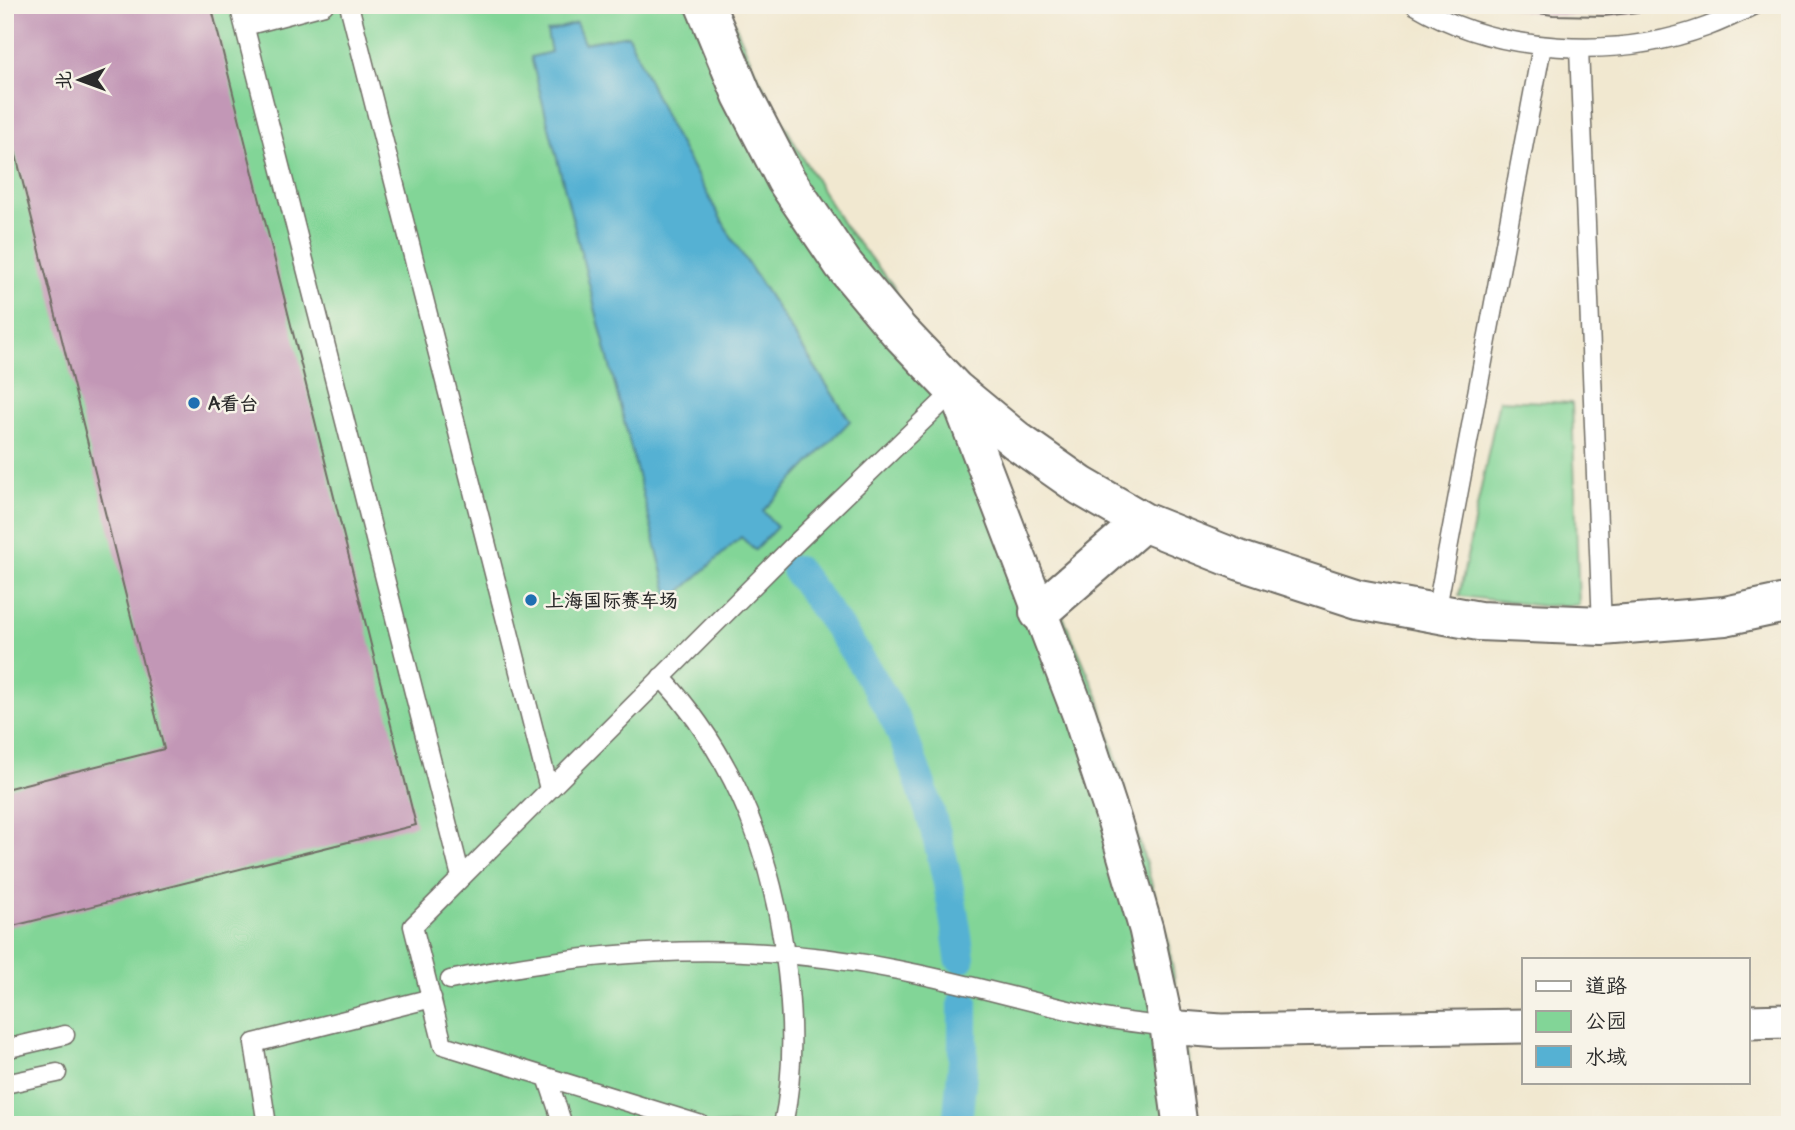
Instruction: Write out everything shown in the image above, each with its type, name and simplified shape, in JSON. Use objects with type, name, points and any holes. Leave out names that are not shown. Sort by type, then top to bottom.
[{"type":"street","points":[[705,5],[742,95],[786,180],[843,264],[898,330],[955,390],[1027,448],[1081,485],[1143,522],[1241,561],[1358,599],[1479,621],[1602,626],[1725,616],[1790,602]]},
{"type":"street","points":[[955,390],[1079,714],[1115,823],[1146,929],[1167,1027],[1180,1125]]},
{"type":"street","points":[[1039,612],[1143,522]]},
{"type":"street","points":[[1750,1022],[1790,1021]]},
{"type":"street","points":[[1167,1027],[1221,1031],[1522,1026]]},
{"type":"lane","points":[[239,5],[461,877]]},
{"type":"lane","points":[[245,26],[324,5]]},
{"type":"lane","points":[[349,5],[549,789]]},
{"type":"lane","points":[[1415,5],[1483,33],[1542,46],[1578,48],[1643,44],[1705,28],[1755,5]]},
{"type":"lane","points":[[1436,613],[1542,46]]},
{"type":"lane","points":[[1578,48],[1602,626]]},
{"type":"lane","points":[[702,1125],[443,1045],[413,926],[661,677],[955,390]]},
{"type":"lane","points":[[661,677],[685,702],[704,730],[743,799],[770,871],[786,956],[792,1035],[783,1125]]},
{"type":"lane","points":[[450,980],[510,967],[615,954],[691,951],[786,956],[897,970],[1106,1018],[1167,1027]]},
{"type":"lane","points":[[267,1125],[254,1043],[432,998]]},
{"type":"lane","points":[[5,1049],[65,1035]]},
{"type":"lane","points":[[5,1084],[57,1073]]},
{"type":"lane","points":[[547,1077],[563,1125]]},
{"type":"green space","name":"上海国际赛车场","points":[[5,5],[727,5],[754,69],[804,160],[844,226],[892,284],[1014,505],[1098,696],[1168,941],[1199,1125],[5,1125]]},
{"type":"green space","points":[[1499,400],[1572,403],[1579,605],[1542,606],[1459,596]]},
{"type":"water","points":[[576,23],[584,43],[628,35],[668,123],[731,237],[850,421],[763,511],[777,527],[755,550],[741,537],[670,601],[531,57],[551,52],[547,32]]},
{"type":"building","name":"A看台","points":[[5,5],[211,5],[416,825],[5,928],[5,789],[164,749],[5,111]]},
{"type":"building","points":[[1503,5],[1663,6],[1604,16],[1553,15],[1517,10]]},
{"type":"waterway","points":[[796,570],[862,662],[901,732],[923,789],[937,837],[953,909],[960,958]]},
{"type":"waterway","points":[[957,1125],[963,1062],[963,1002]]},
{"type":"place","name":"A看台","points":[[194,403]]},
{"type":"place","name":"上海国际赛车场","points":[[531,600]]}]
